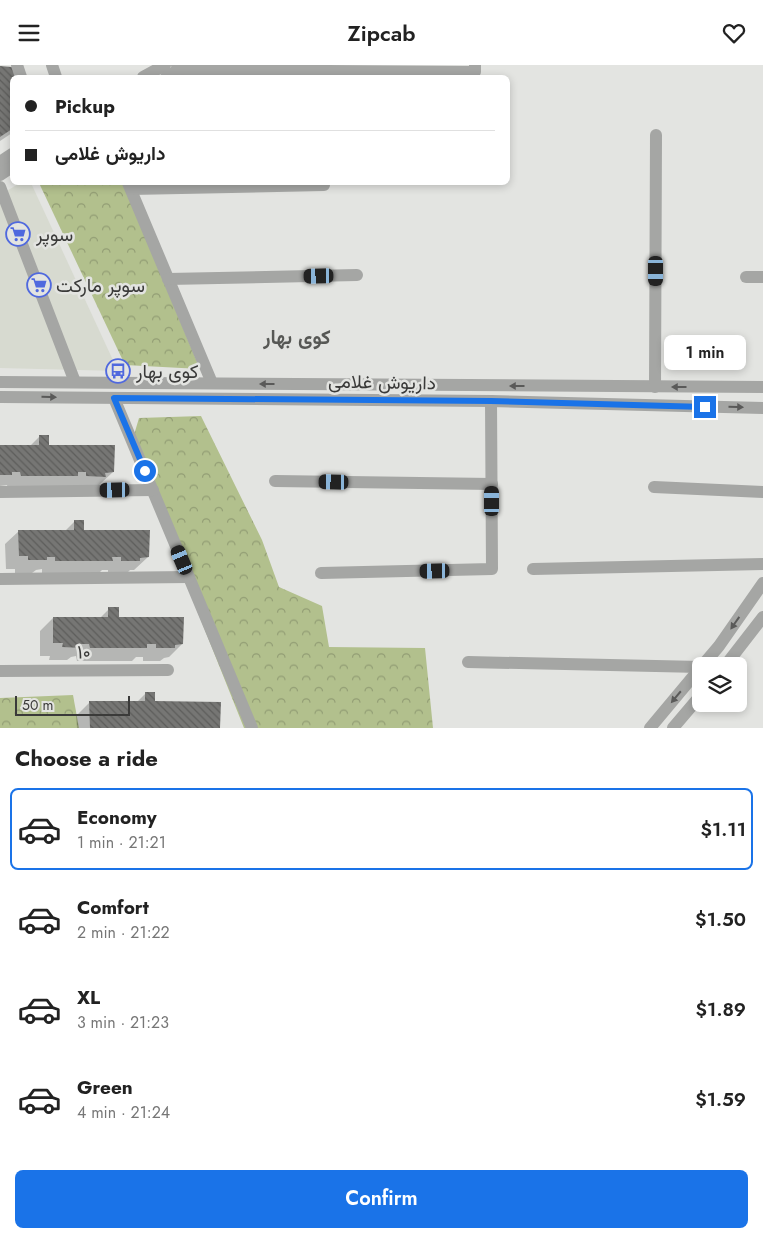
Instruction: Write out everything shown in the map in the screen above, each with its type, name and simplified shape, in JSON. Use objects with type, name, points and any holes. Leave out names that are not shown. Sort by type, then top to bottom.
[{"type":"street","points":[[147,75],[165,65]]},
{"type":"street","points":[[169,75],[182,67],[475,72],[475,65]]},
{"type":"street","points":[[655,387],[656,135]]},
{"type":"street","points":[[212,383],[130,186],[324,185]]},
{"type":"street","points":[[0,187],[75,382]]},
{"type":"street","points":[[168,279],[357,275]]},
{"type":"street","points":[[746,277],[763,277]]},
{"type":"street","name":"داریوش غلامی","points":[[0,382],[763,387]]},
{"type":"street","points":[[295,384],[296,399]]},
{"type":"street","name":"داریوش غلامی","points":[[0,397],[491,401],[763,408]]},
{"type":"street","points":[[114,398],[252,728]]},
{"type":"street","points":[[321,573],[492,569],[491,401]]},
{"type":"street","points":[[275,481],[492,484]]},
{"type":"street","points":[[654,487],[763,492]]},
{"type":"street","points":[[0,492],[153,490]]},
{"type":"street","points":[[533,569],[763,564]]},
{"type":"street","points":[[0,579],[189,577]]},
{"type":"street","points":[[709,657],[763,583]]},
{"type":"street","points":[[732,657],[763,617]]},
{"type":"street","points":[[468,662],[692,667]]},
{"type":"street","name":"۱۰","points":[[0,671],[168,670]]},
{"type":"street","points":[[650,728],[692,678]]},
{"type":"street","points":[[673,728],[692,706]]},
{"type":"shaded area","points":[[17,185],[32,185],[118,371],[0,368],[0,195]]},
{"type":"green space","points":[[40,185],[124,185],[200,369],[125,365]]},
{"type":"green space","points":[[201,416],[262,540],[279,587],[322,606],[329,647],[425,648],[433,728],[244,728],[131,445],[139,418]]},
{"type":"green space","points":[[73,695],[79,728],[0,728],[0,698]]},
{"type":"building","points":[[0,66],[12,67],[15,75],[10,75],[10,130],[0,137]]},
{"type":"building","points":[[39,435],[49,435],[49,445],[115,445],[114,472],[105,473],[106,477],[86,476],[86,472],[78,472],[78,476],[21,476],[20,472],[12,472],[12,475],[0,475],[0,445],[39,445]]},
{"type":"building","points":[[74,520],[84,520],[84,530],[150,530],[149,557],[140,558],[140,561],[121,561],[121,557],[112,557],[113,561],[55,561],[55,557],[47,557],[47,560],[28,560],[28,556],[19,556],[18,530],[74,530]]},
{"type":"building","points":[[108,607],[119,607],[119,617],[184,617],[183,644],[175,645],[175,648],[156,648],[156,644],[147,644],[147,648],[90,648],[89,644],[81,644],[82,648],[62,647],[63,643],[53,643],[53,617],[108,617]]},
{"type":"building","points":[[145,692],[155,692],[155,701],[221,702],[220,728],[90,728],[89,701],[145,701]]},
{"type":"place","name":"سوپر","points":[[18,234]]},
{"type":"place","name":"سوپر مارکت","points":[[39,285]]},
{"type":"place","name":"کوی بهار","points":[[118,371]]},
{"type":"district","name":"کوی بهار","points":[[297,337]]},
{"type":"route","points":[[145,471],[114,398],[491,401],[705,407]]}]
